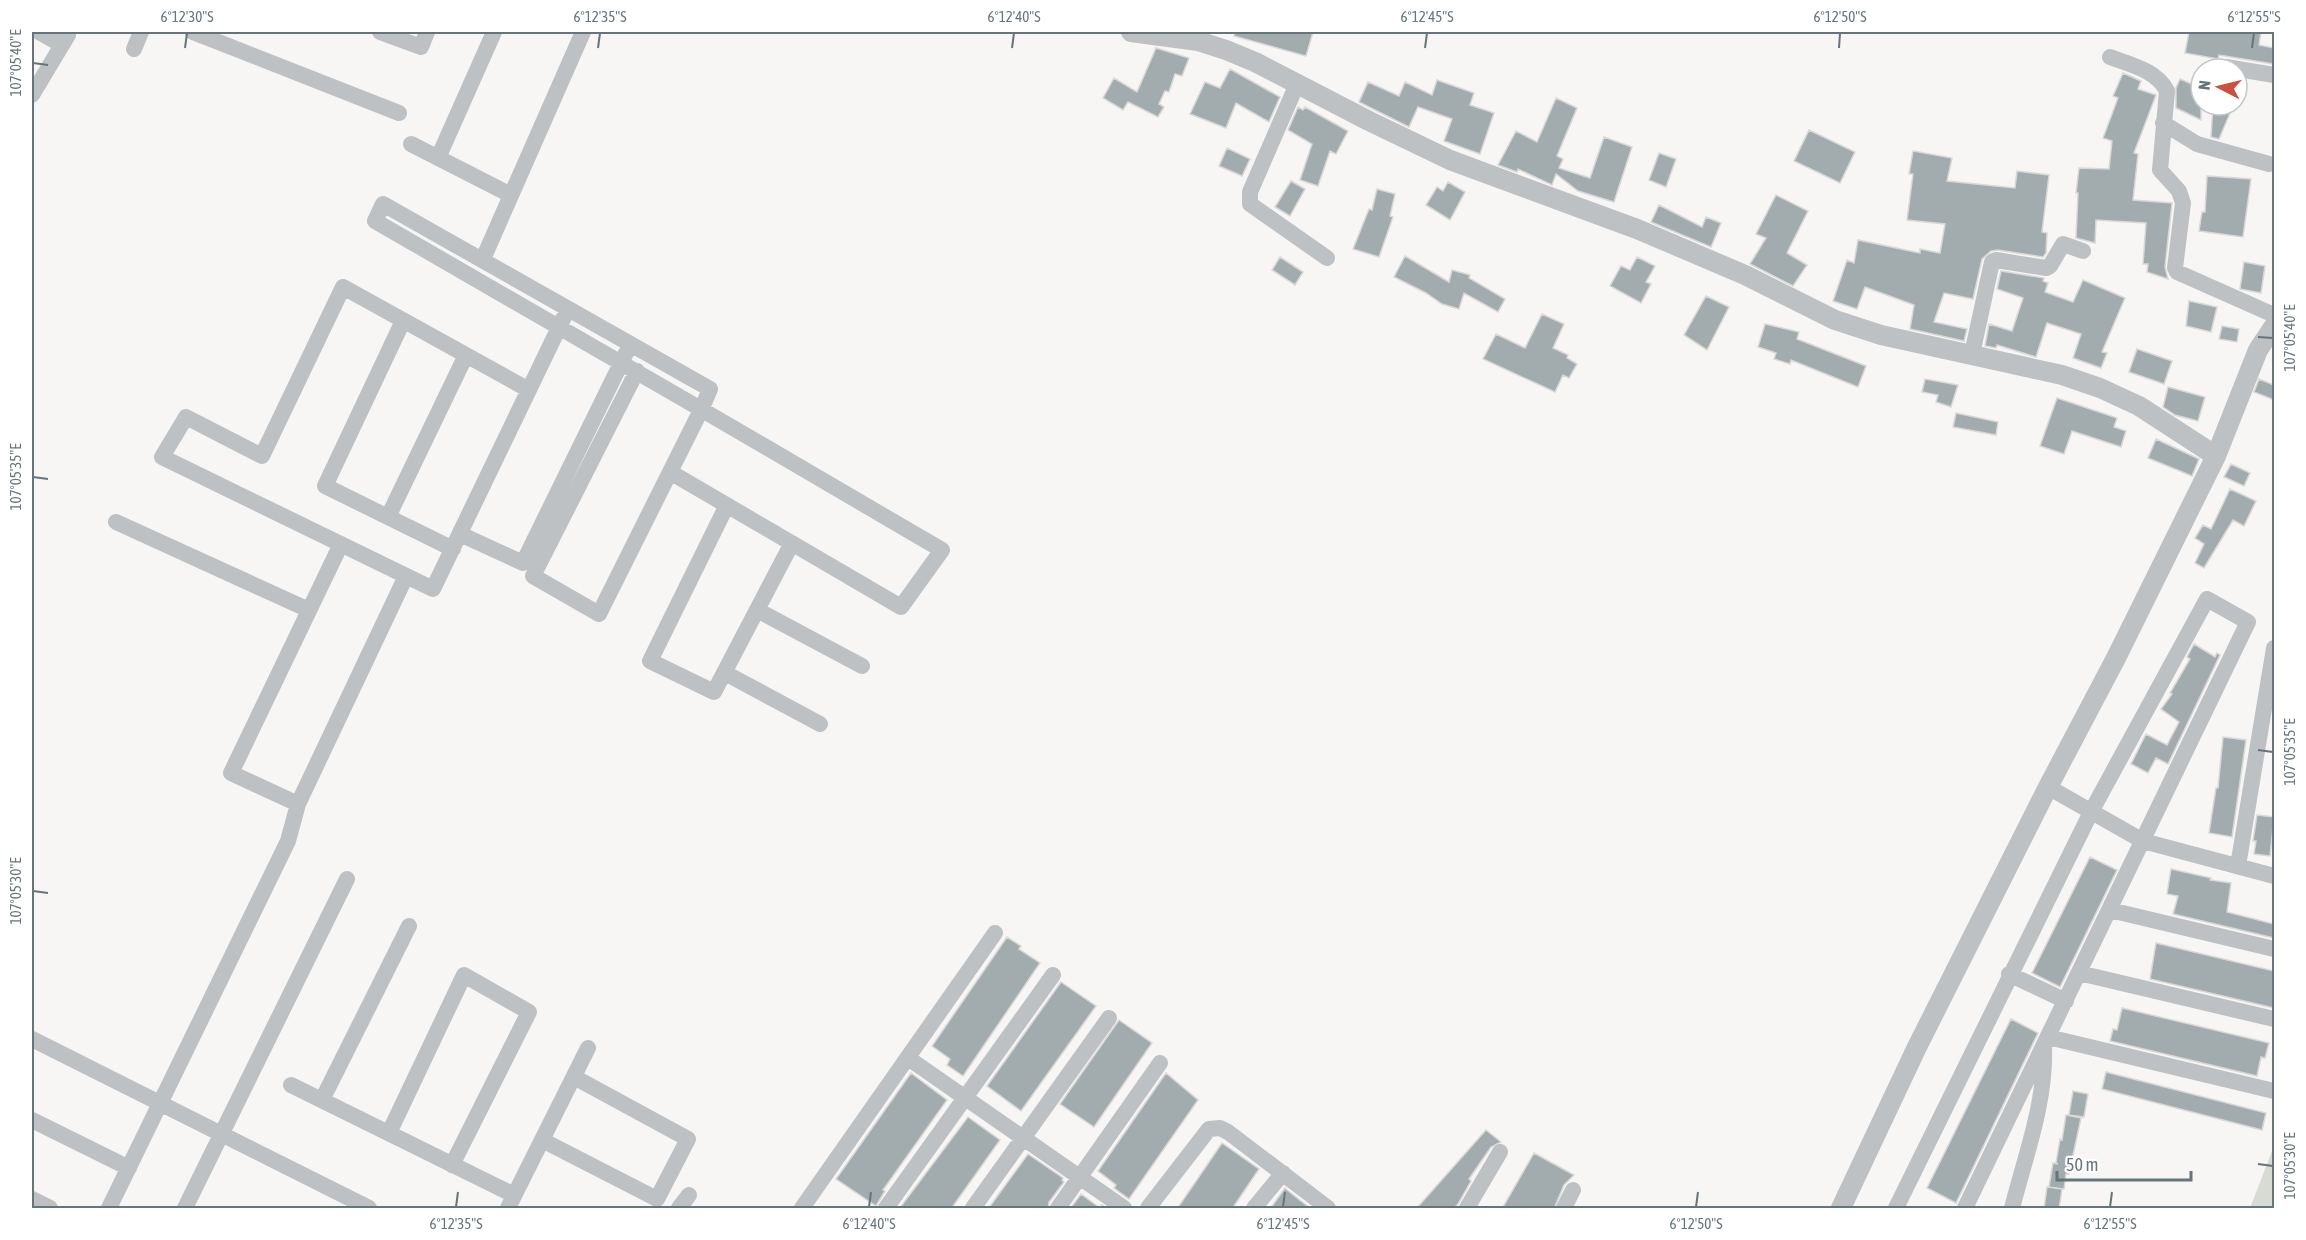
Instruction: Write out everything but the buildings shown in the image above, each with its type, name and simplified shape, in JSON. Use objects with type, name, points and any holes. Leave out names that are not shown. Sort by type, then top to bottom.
[{"type":"street","points":[[32,96],[65,40],[39,32]]},
{"type":"street","points":[[134,49],[139,32]]},
{"type":"street","points":[[193,32],[399,113]]},
{"type":"street","points":[[380,32],[421,47],[427,32]]},
{"type":"street","points":[[438,158],[494,32]]},
{"type":"street","points":[[483,259],[583,32]]},
{"type":"street","points":[[1131,32],[1198,41],[1226,50],[1450,160],[1637,229],[1745,275],[1835,320],[1881,335],[2062,375],[2100,388],[2139,406],[2216,456]]},
{"type":"street","points":[[2110,57],[2151,73],[2167,91],[2160,170],[2179,191],[2183,203],[2175,268],[2177,272],[2274,315]]},
{"type":"street","points":[[2249,71],[2274,75]]},
{"type":"street","points":[[1297,84],[1250,192],[1250,204],[1327,258]]},
{"type":"street","points":[[2163,123],[2197,144],[2269,164]]},
{"type":"street","points":[[411,144],[511,195]]},
{"type":"street","points":[[637,371],[533,576],[599,614],[670,472],[702,408],[711,389],[383,204],[375,221],[702,408],[942,550],[901,607],[670,472]]},
{"type":"street","points":[[1972,354],[1992,262],[1996,260],[2046,268],[2050,266],[2062,244],[2083,250]]},
{"type":"street","points":[[529,390],[344,287],[262,456],[186,417],[162,457],[434,589],[456,542],[529,390],[568,308]]},
{"type":"street","points":[[403,321],[325,486],[388,517],[523,563],[630,344]]},
{"type":"street","points":[[1841,1209],[1917,1047],[2216,456],[2258,350],[2274,327]]},
{"type":"street","points":[[388,517],[465,355]]},
{"type":"street","points":[[728,505],[650,661],[714,692],[792,543]]},
{"type":"street","points":[[116,522],[309,610]]},
{"type":"street","points":[[298,804],[231,773],[341,544]]},
{"type":"street","points":[[109,1209],[288,841],[298,804],[406,576]]},
{"type":"street","points":[[1902,1206],[2009,974],[2091,812],[2207,599],[2248,622],[1965,1209]]},
{"type":"street","points":[[757,610],[862,666]]},
{"type":"street","points":[[2238,866],[2274,648]]},
{"type":"street","points":[[724,673],[820,724]]},
{"type":"street","points":[[2048,787],[2143,842],[2274,876]]},
{"type":"street","points":[[185,1209],[347,879]]},
{"type":"street","points":[[2110,909],[2274,949]]},
{"type":"street","points":[[322,1100],[409,926]]},
{"type":"street","points":[[802,1209],[995,933]]},
{"type":"street","points":[[2079,973],[2274,1019]]},
{"type":"street","points":[[2009,974],[2066,1001]]},
{"type":"street","points":[[389,1133],[464,975],[529,1012],[452,1165]]},
{"type":"street","points":[[886,1209],[1053,975]]},
{"type":"street","points":[[973,1209],[1109,1018]]},
{"type":"street","points":[[32,1039],[369,1209]]},
{"type":"street","points":[[2046,1042],[2274,1091]]},
{"type":"street","points":[[2012,1209],[2042,1089],[2046,1042]]},
{"type":"street","points":[[291,1085],[452,1165],[511,1205],[588,1048]]},
{"type":"street","points":[[908,1058],[1124,1209]]},
{"type":"street","points":[[1058,1209],[1160,1063]]},
{"type":"street","points":[[542,1140],[657,1199],[688,1139],[574,1077]]},
{"type":"street","points":[[32,1120],[129,1168]]},
{"type":"street","points":[[1148,1209],[1209,1129],[1215,1127],[1228,1132],[1329,1209]]},
{"type":"street","points":[[1467,1209],[1500,1152]]},
{"type":"street","points":[[1254,1209],[1283,1173]]},
{"type":"street","points":[[1564,1209],[1573,1190]]},
{"type":"street","points":[[32,1199],[50,1209]]},
{"type":"shaded area","points":[[2274,1146],[2274,1208],[2250,1208]]}]
